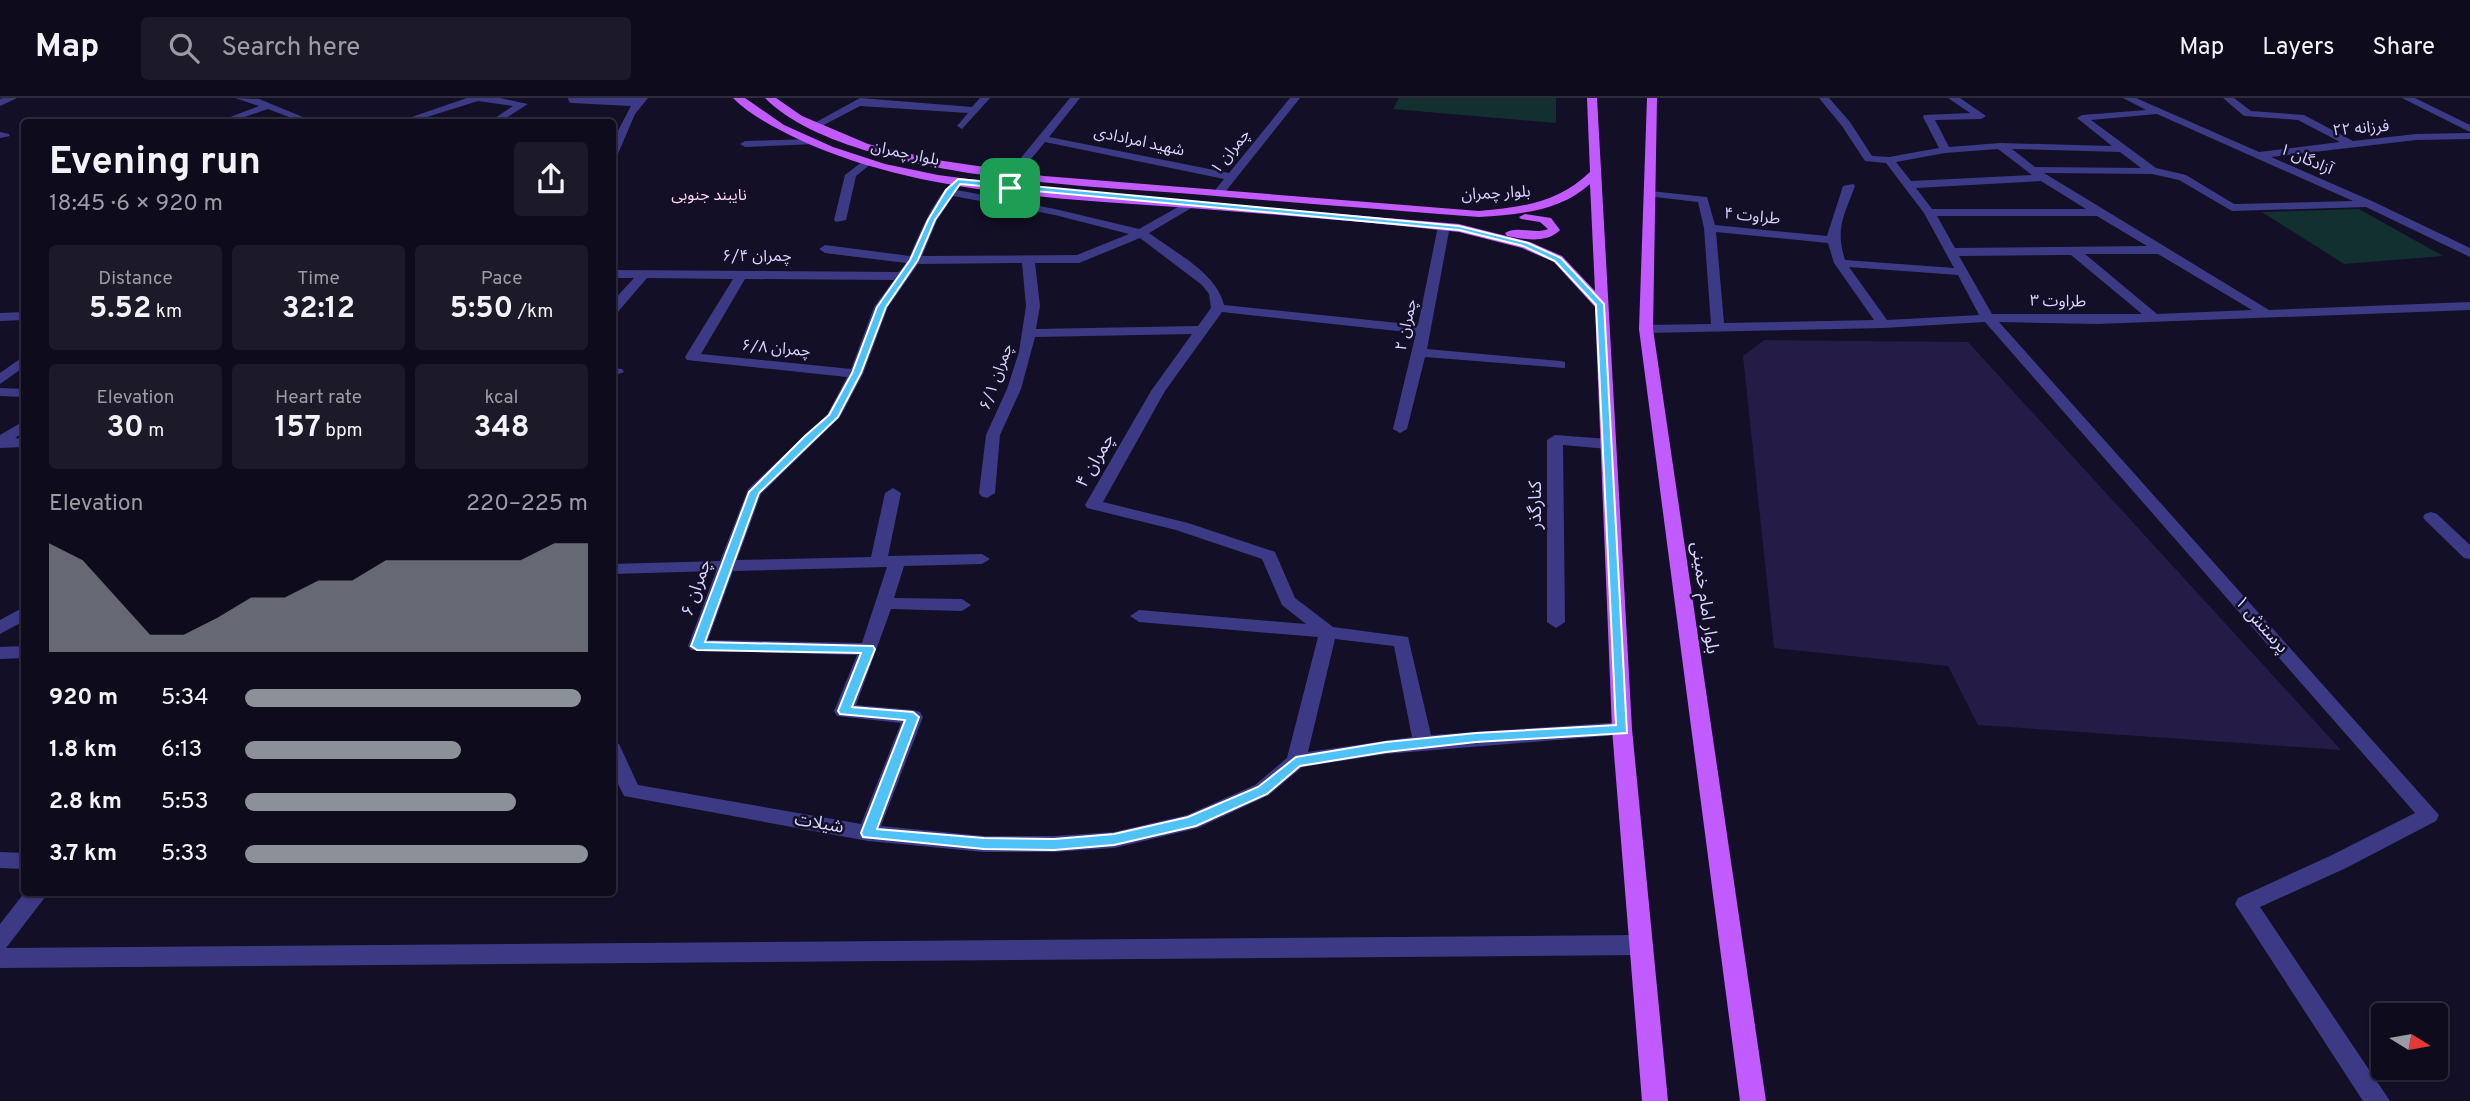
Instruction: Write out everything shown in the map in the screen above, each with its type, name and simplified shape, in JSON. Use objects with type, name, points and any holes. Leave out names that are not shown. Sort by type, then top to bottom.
[{"type":"main road","name":"بلوار چمران","points":[[738,98],[752,110],[812,142],[867,163],[953,186],[1452,227],[1526,245],[1558,259],[1600,304]]},
{"type":"main road","name":"بلوار چمران","points":[[770,98],[814,126],[877,150],[1005,174],[1218,194],[1479,214],[1549,206],[1576,192],[1597,171]]},
{"type":"main road","points":[[1592,98],[1622,729],[1655,1101]]},
{"type":"main road","name":"بلوار امام خمینی","points":[[1652,98],[1646,328],[1753,1101]]},
{"type":"main road","points":[[953,186],[972,169]]},
{"type":"main road","points":[[1452,227],[1541,236],[1550,234],[1554,229],[1547,219],[1479,214]]},
{"type":"street","points":[[0,103],[12,98]]},
{"type":"street","points":[[240,98],[302,119]]},
{"type":"street","points":[[411,119],[477,98],[523,104],[499,119]]},
{"type":"street","points":[[962,126],[985,98]]},
{"type":"street","points":[[1005,174],[1024,161],[1075,98]]},
{"type":"street","name":"چمران ۱","points":[[1218,194],[1295,98]]},
{"type":"street","name":"پرستش ۱","points":[[1824,98],[1846,124],[1869,159],[1889,160],[1929,212],[1988,318],[2429,815],[2338,862],[2246,904],[2377,1101]]},
{"type":"street","points":[[1945,150],[1928,117],[1981,116],[1953,98]]},
{"type":"street","name":"آزادگان ۱","points":[[2128,98],[2370,204],[2470,253]]},
{"type":"street","points":[[2228,98],[2248,114],[2300,117],[2353,145]]},
{"type":"street","points":[[2407,98],[2470,129]]},
{"type":"street","points":[[572,100],[640,101]]},
{"type":"street","points":[[814,126],[864,100],[975,110]]},
{"type":"street","points":[[616,144],[629,113],[640,101]]},
{"type":"street","points":[[231,119],[268,106]]},
{"type":"street","points":[[2151,171],[2082,118],[2158,112]]},
{"type":"street","name":"فرزانه ۲۲","points":[[2256,156],[2416,137],[2470,136]]},
{"type":"street","name":"شهید امرادادی","points":[[1040,138],[1231,177]]},
{"type":"street","points":[[745,145],[812,142]]},
{"type":"street","points":[[1889,160],[1945,150],[2000,146],[2123,149]]},
{"type":"street","points":[[2000,146],[2043,178],[2267,314]]},
{"type":"street","points":[[840,220],[851,176],[867,163]]},
{"type":"street","points":[[2032,170],[2151,171],[2182,177],[2232,208],[2370,204]]},
{"type":"street","points":[[1908,185],[2043,178]]},
{"type":"street","points":[[953,186],[1141,233],[1206,282],[1215,293],[1218,308],[1424,330]]},
{"type":"street","name":"چمران ۶","points":[[869,649],[697,646],[754,492],[833,417],[856,373],[881,307],[914,260],[931,220],[953,186]]},
{"type":"street","points":[[1849,186],[1833,229],[1833,240],[1840,263],[1883,324]]},
{"type":"street","name":"طراوت ۴","points":[[1650,194],[1703,199],[1710,228],[1833,240]]},
{"type":"street","points":[[825,249],[914,260],[1079,259],[1141,233],[1189,205]]},
{"type":"street","points":[[1929,212],[2101,214]]},
{"type":"street","name":"چمران ۲","points":[[1400,429],[1452,227]]},
{"type":"street","points":[[1710,228],[1718,327]]},
{"type":"street","points":[[1952,251],[2162,250]]},
{"type":"street","points":[[2075,252],[2154,318]]},
{"type":"street","name":"چمران ۶/۱","points":[[986,493],[993,435],[1014,389],[1029,333],[1033,306],[1028,259]]},
{"type":"street","points":[[1840,263],[1964,272]]},
{"type":"street","name":"چمران ۶/۴","points":[[616,274],[901,276]]},
{"type":"street","points":[[616,306],[644,274]]},
{"type":"street","name":"چمران ۶/۸","points":[[742,274],[692,357],[856,373]]},
{"type":"street","name":"طراوت ۳","points":[[1646,328],[1883,324],[1988,318],[2154,318],[2470,306]]},
{"type":"street","name":"چمران ۴","points":[[1218,308],[1158,391],[1093,505],[1224,538],[1269,556],[1288,601],[1328,632]]},
{"type":"street","points":[[0,317],[21,316]]},
{"type":"street","points":[[1029,333],[1202,330]]},
{"type":"street","points":[[1419,352],[1560,365]]},
{"type":"street","points":[[0,380],[21,362]]},
{"type":"street","points":[[0,392],[21,393]]},
{"type":"street","points":[[0,443],[21,427]]},
{"type":"street","name":"کنارگذر","points":[[1556,622],[1555,440],[1608,444]]},
{"type":"street","points":[[0,443],[21,443]]},
{"type":"street","points":[[879,561],[893,493]]},
{"type":"street","points":[[2431,517],[2470,554]]},
{"type":"street","points":[[616,569],[982,558]]},
{"type":"street","points":[[868,833],[913,717],[845,711],[869,649],[897,561]]},
{"type":"street","points":[[884,603],[962,605]]},
{"type":"street","points":[[0,628],[21,615]]},
{"type":"street","points":[[1139,615],[1402,641],[1423,743]]},
{"type":"street","points":[[1328,632],[1296,761],[1423,743],[1622,729]]},
{"type":"street","points":[[0,653],[21,652]]},
{"type":"street","name":"شیلات","points":[[616,757],[631,791],[868,833],[984,844],[1054,844],[1114,840],[1191,822],[1262,790],[1296,761]]},
{"type":"street","points":[[0,860],[21,861]]},
{"type":"street","points":[[0,941],[35,896]]},
{"type":"street","points":[[0,958],[1641,945]]},
{"type":"green space","points":[[1399,98],[1556,98],[1556,123],[1393,109]]},
{"type":"green space","points":[[2359,209],[2443,256],[2344,264],[2262,212]]},
{"type":"building","points":[[1764,340],[1968,342],[2341,750],[1978,725],[1948,666],[1774,648],[1743,356]]},
{"type":"district","name":"نایبند جنوبی","points":[[709,196]]},
{"type":"route","points":[[958,181],[1010,188],[1459,228],[1526,245],[1558,259],[1600,304],[1622,729],[1476,738],[1386,747],[1296,761],[1262,790],[1191,822],[1114,840],[1054,844],[984,844],[868,833],[913,717],[845,711],[869,649],[697,646],[754,492],[833,417],[856,373],[881,307],[914,260],[931,220],[949,192],[958,181]]}]
